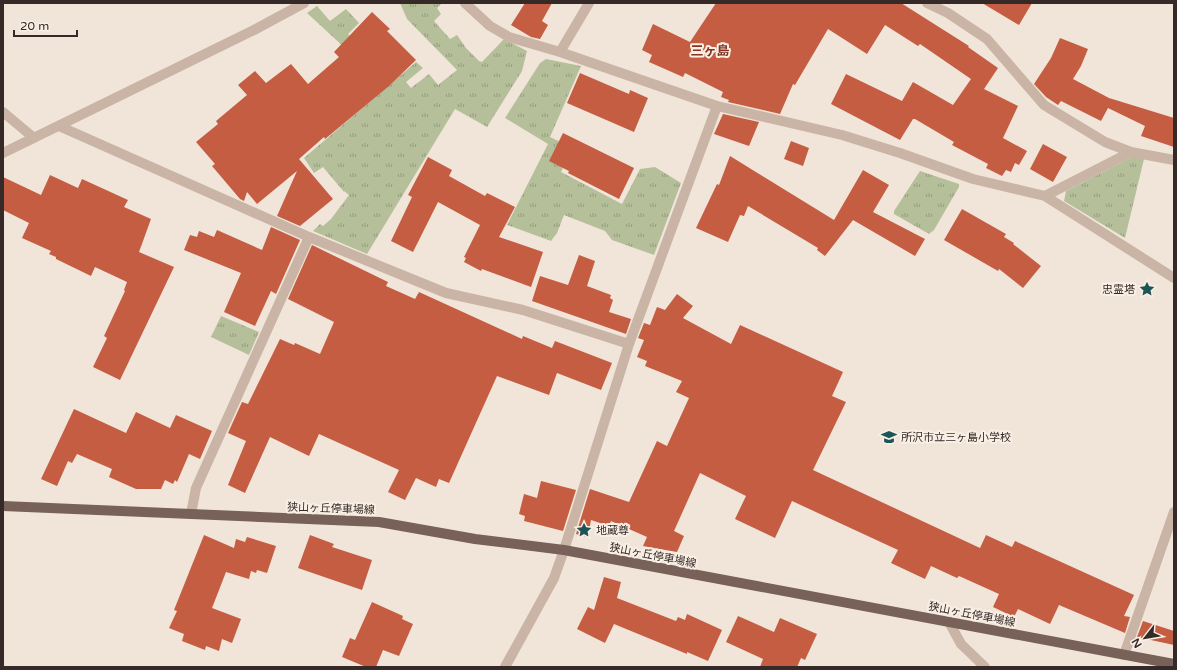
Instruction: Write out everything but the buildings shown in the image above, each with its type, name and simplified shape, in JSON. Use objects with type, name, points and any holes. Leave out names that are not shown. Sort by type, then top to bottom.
[{"type":"main road","name":"狭山ヶ丘停車場線","points":[[3,506],[379,522],[475,539],[564,550],[1174,664]]},
{"type":"street","points":[[3,153],[254,30],[304,3]]},
{"type":"street","points":[[465,3],[490,26],[509,37],[560,52],[716,106],[842,135],[900,153],[973,179],[1045,196],[1174,278]]},
{"type":"street","points":[[560,52],[589,3]]},
{"type":"street","points":[[927,3],[948,13],[987,39],[1044,105],[1105,142],[1131,152],[1174,160]]},
{"type":"street","points":[[506,667],[554,578],[629,344],[716,106]]},
{"type":"street","points":[[3,112],[34,138]]},
{"type":"street","points":[[59,126],[309,237],[446,293],[523,310],[629,344]]},
{"type":"street","points":[[1045,196],[1131,152]]},
{"type":"street","points":[[191,514],[196,488],[309,237]]},
{"type":"street","points":[[1124,655],[1174,512]]},
{"type":"street","points":[[949,622],[961,644],[985,667]]},
{"type":"green space","points":[[400,3],[442,3],[437,8],[441,14],[434,21],[450,39],[457,35],[466,48],[479,61],[482,62],[504,39],[527,51],[522,71],[487,127],[455,109],[367,254],[313,231],[320,224],[323,226],[331,219],[349,195],[344,192],[323,167],[314,173],[304,158],[416,62],[423,68],[406,82],[411,88],[429,74],[438,85],[457,70],[407,19]]},
{"type":"green space","points":[[317,6],[330,21],[346,9],[359,23],[348,34],[354,40],[346,49],[307,13]]},
{"type":"green space","points":[[546,59],[581,66],[550,137],[573,148],[561,172],[622,204],[640,169],[655,167],[681,183],[654,255],[612,240],[605,231],[564,215],[557,233],[551,241],[507,225],[548,144],[505,118],[540,63]]},
{"type":"green space","points":[[1134,156],[1144,159],[1125,238],[1064,201],[1066,191]]},
{"type":"green space","points":[[920,171],[959,184],[959,187],[934,230],[929,234],[894,214],[894,211]]},
{"type":"green space","points":[[221,316],[259,332],[249,355],[211,337]]},
{"type":"place","name":"忠霊塔","points":[[1147,289]]},
{"type":"place","name":"所沢市立三ヶ島小学校","points":[[889,437]]},
{"type":"place","name":"地蔵尊","points":[[584,530]]},
{"type":"district","name":"三ヶ島","points":[[710,50]]}]
